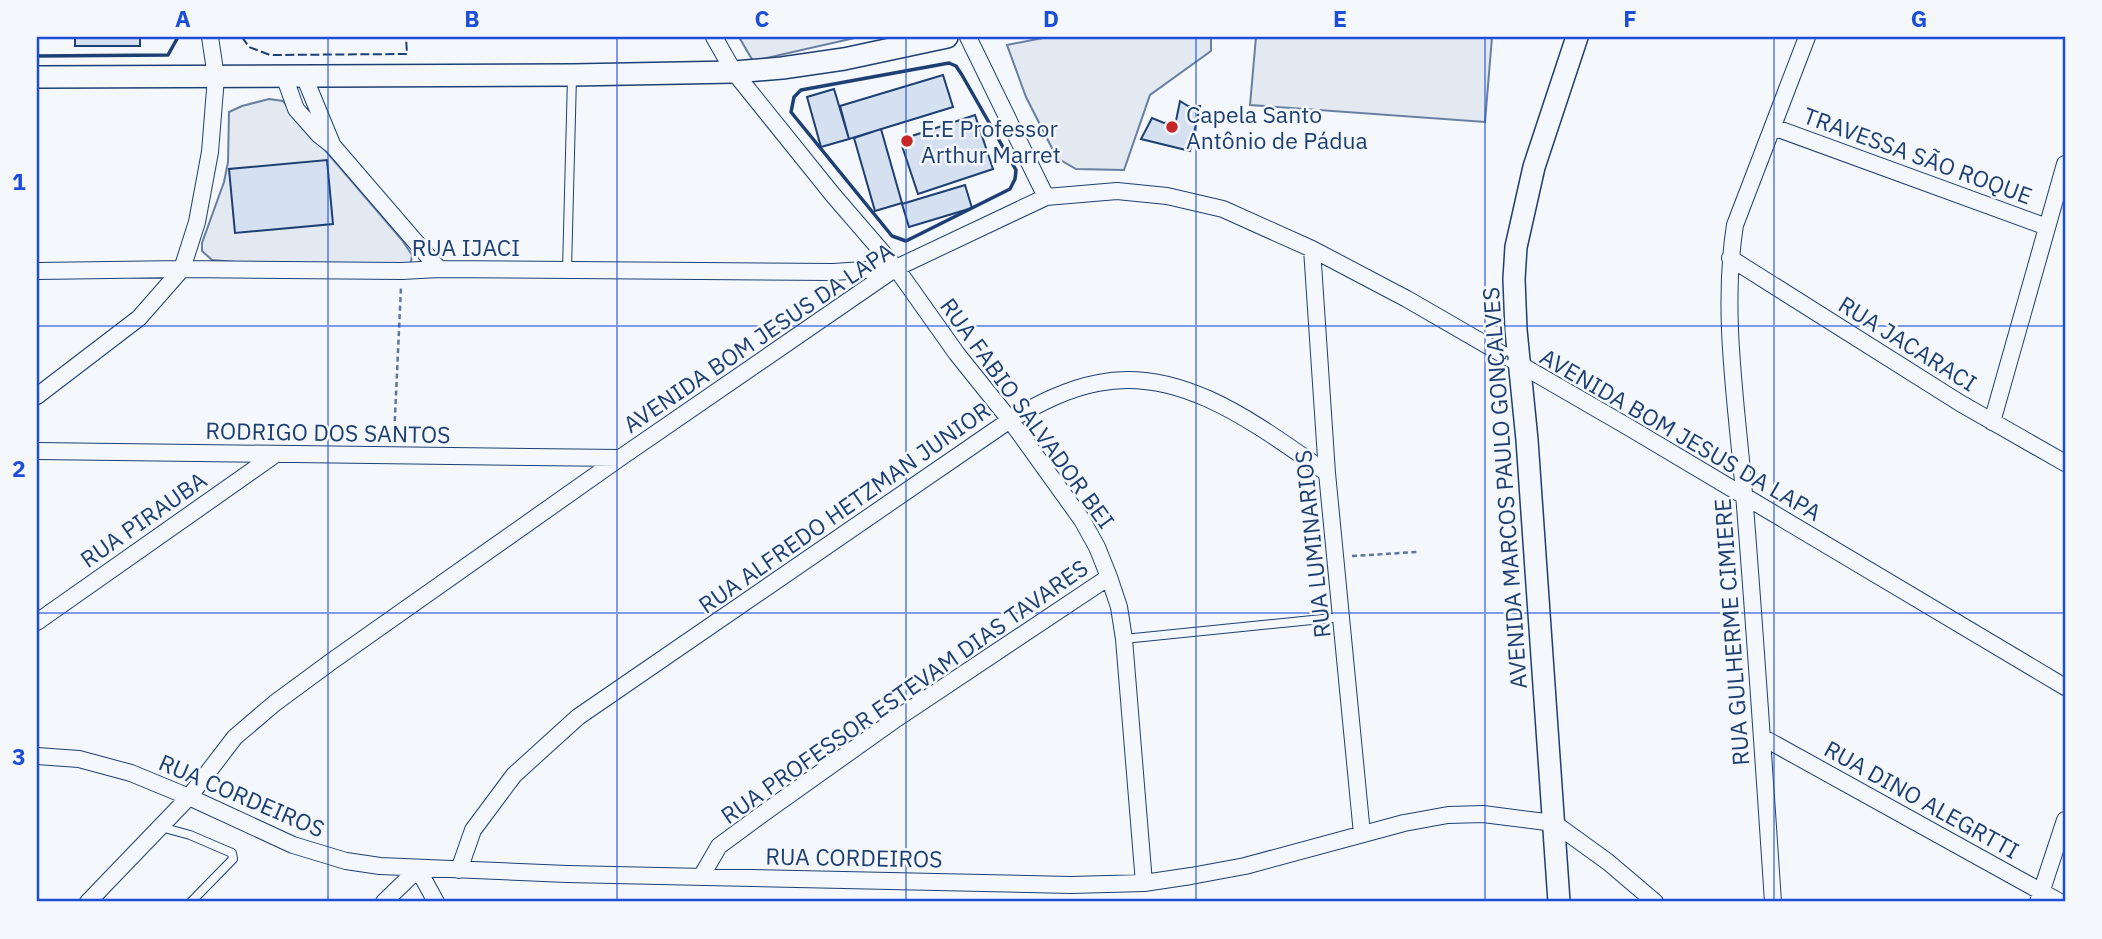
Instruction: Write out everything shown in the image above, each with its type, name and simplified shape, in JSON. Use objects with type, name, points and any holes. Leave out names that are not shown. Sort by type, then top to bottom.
[{"type":"street","points":[[37,396],[139,318],[182,269],[197,222],[210,152],[216,77],[210,37]]},
{"type":"street","name":"RUA FABIO SALVADOR BEI","points":[[713,37],[734,72],[896,268],[957,354],[1010,419],[1082,520],[1097,547],[1119,607],[1124,639],[1144,883]]},
{"type":"street","points":[[37,77],[734,72],[844,59],[947,37]]},
{"type":"street","points":[[968,37],[1046,197]]},
{"type":"street","name":"AVENIDA MARCOS PAULO GONÇALVES","points":[[1559,902],[1527,440],[1518,365],[1514,279],[1516,247],[1534,167],[1577,37]]},
{"type":"street","name":"RUA GULHERME CIMIERE","points":[[1773,902],[1728,302],[1735,225],[1807,37]]},
{"type":"street","points":[[294,76],[296,109],[319,135],[333,146],[439,269]]},
{"type":"street","name":"TRAVESSA SÃO ROQUE","points":[[1773,127],[2047,227]]},
{"type":"street","points":[[1992,422],[2065,164]]},
{"type":"street","name":"AVENIDA BOM JESUS DA LAPA","points":[[88,902],[189,797],[235,737],[332,661],[896,268],[1046,197],[1117,191],[1167,196],[1223,209],[1312,249],[1407,299],[1630,428],[2065,687]]},
{"type":"street","name":"RUA LUMINARIOS","points":[[1312,249],[1327,473],[1362,834]]},
{"type":"street","name":"RUA JACARACI","points":[[1730,258],[1960,403],[2065,463]]},
{"type":"street","name":"RUA IJACI","points":[[37,271],[439,269],[833,272],[896,268]]},
{"type":"street","name":"RUA ALFREDO HETZMAN JUNIOR","points":[[459,870],[473,831],[514,775],[578,717],[1010,419],[1054,396],[1099,382],[1130,379],[1153,381],[1201,396],[1233,412],[1327,473]]},
{"type":"street","name":"RODRIGO DOS SANTOS","points":[[37,451],[620,458]]},
{"type":"street","name":"RUA PIRAUBA","points":[[37,622],[276,454]]},
{"type":"street","name":"RUA PROFESSOR ESTEVAM DIAS TAVARES","points":[[701,877],[719,846],[896,719],[1109,577]]},
{"type":"street","name":"RUA DINO ALEGRTTI","points":[[1762,737],[2040,897],[2060,902]]},
{"type":"street","name":"RUA CORDEIROS","points":[[37,756],[79,759],[131,773],[293,845],[346,861],[418,869],[1071,885],[1144,883],[1245,866],[1404,823],[1483,814],[1554,823],[1608,862],[1655,902]]},
{"type":"street","points":[[2040,897],[2065,820]]},
{"type":"street","points":[[384,902],[418,869],[436,902]]},
{"type":"lane","points":[[567,270],[573,75]]},
{"type":"lane","points":[[1124,639],[1342,617]]},
{"type":"lane","points":[[161,827],[190,835],[232,853],[233,859],[191,902]]},
{"type":"path","points":[[393,455],[402,271]]},
{"type":"path","points":[[1335,557],[1417,552]]},
{"type":"shaded area","points":[[739,37],[859,37],[753,61]]},
{"type":"shaded area","points":[[1048,37],[1211,37],[1211,51],[1150,95],[1124,170],[1076,169],[1057,158],[1026,97],[1007,45]]},
{"type":"shaded area","points":[[1256,37],[1492,37],[1485,122],[1250,105]]},
{"type":"shaded area","points":[[269,99],[283,101],[402,240],[412,255],[411,262],[405,266],[236,262],[212,260],[202,251],[202,243],[224,182],[228,162],[229,112]]},
{"type":"building","points":[[75,37],[140,37],[140,46],[75,46]]},
{"type":"building","points":[[943,75],[953,107],[849,139],[840,106]]},
{"type":"building","points":[[834,89],[849,139],[821,147],[807,97]]},
{"type":"building","name":"Capela Santo Antônio de Pádua","points":[[1180,101],[1188,106],[1200,106],[1190,151],[1141,139],[1152,118],[1164,123],[1176,121]]},
{"type":"building","points":[[975,115],[993,169],[918,194],[900,140]]},
{"type":"building","points":[[881,129],[902,203],[875,211],[854,138]]},
{"type":"building","points":[[327,160],[333,224],[235,233],[229,169]]},
{"type":"building","points":[[965,185],[972,208],[909,227],[902,204]]},
{"type":"fence","points":[[242,37],[249,47],[270,55],[407,54],[406,37]]},
{"type":"wall","points":[[37,56],[168,55],[178,37]]},
{"type":"wall","points":[[949,63],[956,66],[962,75],[1016,170],[1015,179],[1010,189],[906,241],[892,236],[791,112],[794,97],[801,90],[949,63]]},
{"type":"place","name":"Capela Santo Antônio de Pádua","points":[[1172,127]]},
{"type":"place","name":"E.E Professor Arthur Marret","points":[[907,141]]}]
